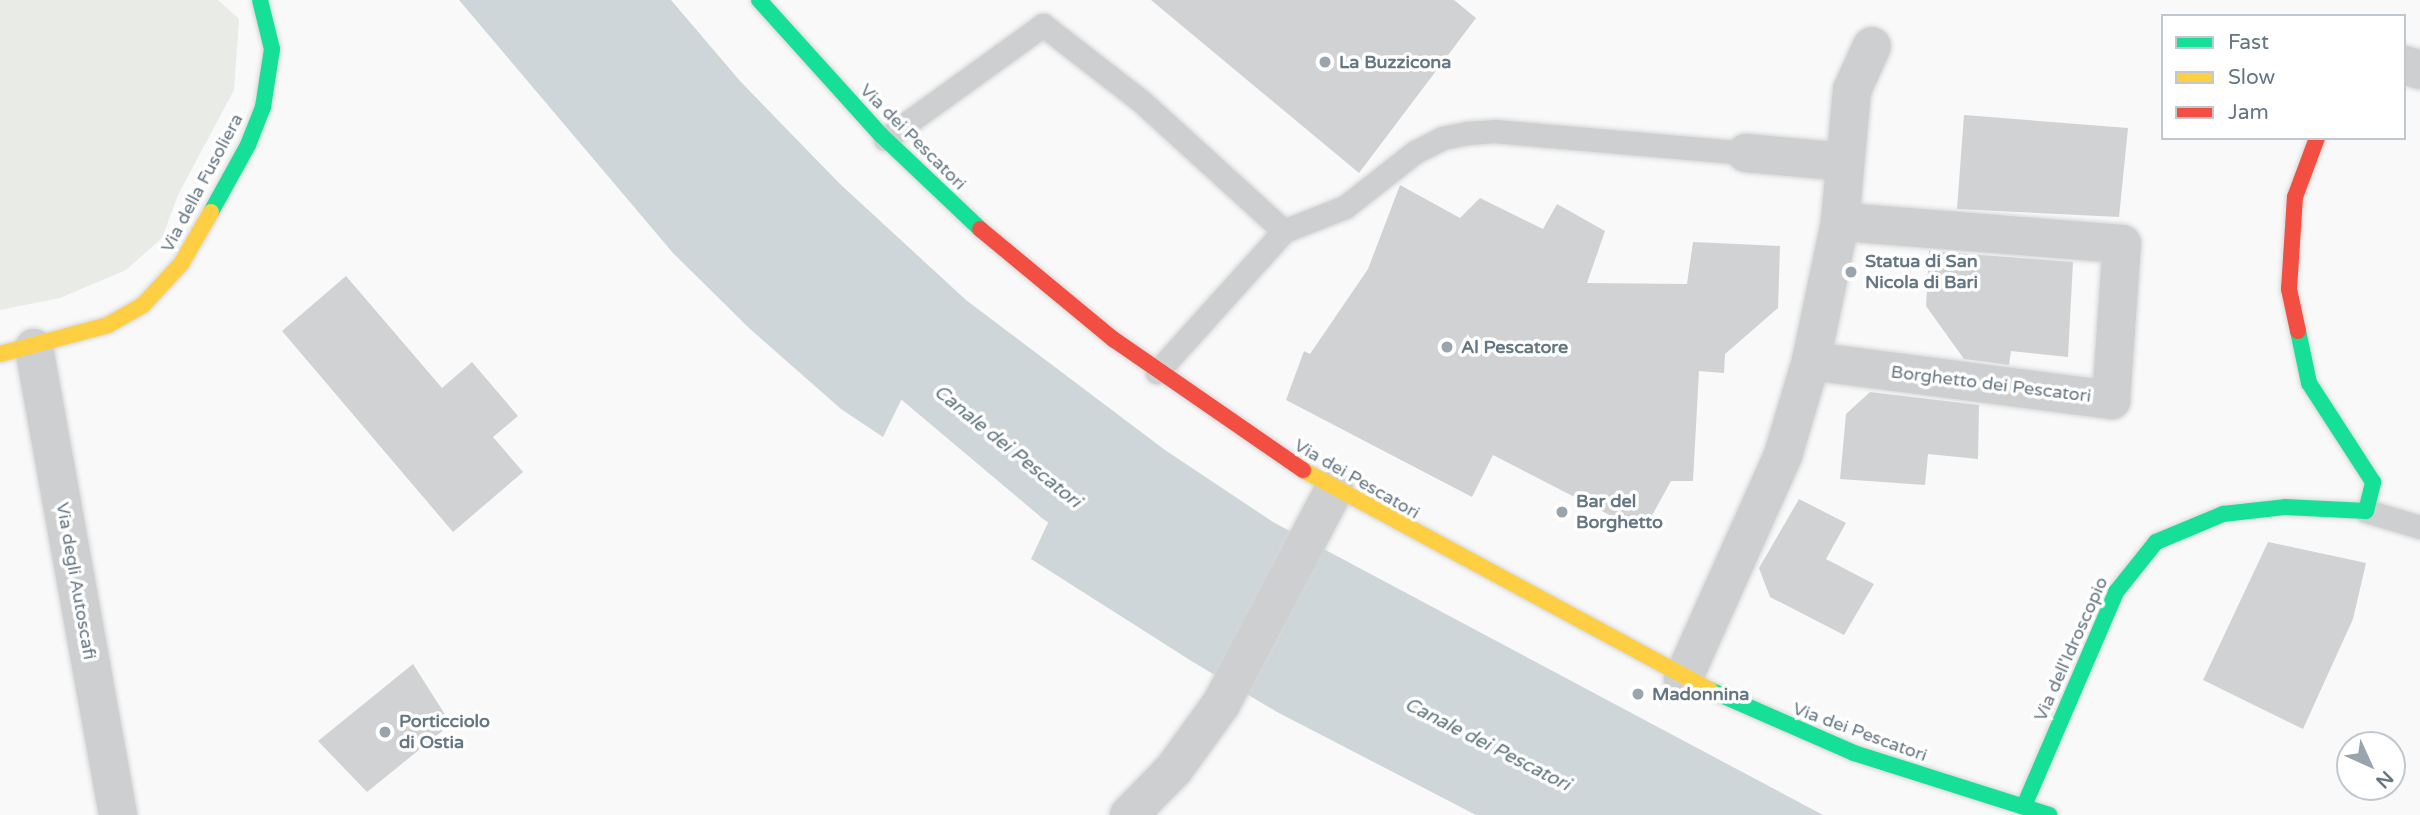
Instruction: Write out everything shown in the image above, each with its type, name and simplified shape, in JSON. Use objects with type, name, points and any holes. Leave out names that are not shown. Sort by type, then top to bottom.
[{"type":"street","name":"Via della Fusoliera","points":[[17,351],[93,331],[126,315],[158,292],[181,264],[248,145],[269,86],[272,49],[260,0]]},
{"type":"street","name":"Via dei Pescatori","points":[[759,0],[885,139],[1002,249],[1157,372],[1334,490],[1683,680],[1854,753],[2049,815]]},
{"type":"street","points":[[1683,680],[1783,455],[1811,361],[1840,222],[1852,90],[1872,46]]},
{"type":"street","points":[[2316,140],[2295,197],[2288,289],[2309,383],[2373,482],[2366,512]]},
{"type":"street","points":[[1746,153],[1844,162]]},
{"type":"street","name":"Borghetto dei Pescatori","points":[[1811,361],[2112,400],[2122,244],[1840,222]]},
{"type":"street","name":"Via degli Autoscafi","points":[[17,351],[118,815]]},
{"type":"street","points":[[1129,815],[1187,754],[1230,688],[1334,490]]},
{"type":"street","name":"Via dell'Idroscopio","points":[[2024,806],[2116,592],[2156,542],[2183,527],[2223,514],[2285,507],[2366,512]]},
{"type":"lane","points":[[885,139],[1042,25],[1141,102],[1284,231]]},
{"type":"lane","points":[[1157,372],[1284,231],[1345,207],[1415,152],[1442,138],[1494,131],[1746,153]]},
{"type":"lane","points":[[2366,512],[2420,527]]},
{"type":"shaded area","points":[[0,0],[218,0],[239,19],[234,90],[178,195],[162,238],[126,270],[60,298],[0,310]]},
{"type":"water","points":[[459,0],[671,0],[740,81],[840,184],[966,300],[1165,450],[1273,522],[1823,815],[1476,815],[1277,712],[1193,662],[1031,559],[1061,495],[915,372],[883,437],[841,409],[749,328],[673,253]]},
{"type":"building","points":[[1151,0],[1454,0],[1476,18],[1359,173]]},
{"type":"building","points":[[1964,115],[2128,128],[2119,217],[1957,209]]},
{"type":"building","points":[[1400,185],[1460,218],[1480,198],[1543,229],[1557,204],[1605,231],[1587,283],[1687,284],[1693,242],[1780,246],[1778,308],[1725,354],[1724,373],[1699,371],[1693,481],[1671,481],[1650,519],[1629,525],[1493,455],[1472,497],[1286,400],[1304,351],[1310,354],[1368,269]]},
{"type":"building","points":[[1929,251],[2073,262],[2068,357],[2011,351],[2009,365],[1964,359],[1926,306]]},
{"type":"building","points":[[346,276],[442,388],[472,362],[518,416],[493,437],[523,472],[453,532],[282,331]]},
{"type":"building","points":[[1870,392],[1979,405],[1978,459],[1928,454],[1925,485],[1840,479],[1846,414]]},
{"type":"building","points":[[1799,499],[1846,523],[1826,559],[1874,584],[1844,635],[1770,597],[1759,568]]},
{"type":"building","points":[[2268,542],[2366,563],[2353,619],[2303,729],[2203,680]]},
{"type":"building","name":"Porticciolo di Ostia","points":[[413,664],[451,724],[367,792],[318,741]]},
{"type":"waterway","name":"Canale dei Pescatori","points":[[859,314],[914,371],[1061,495],[1118,531]]},
{"type":"traffic: fast","points":[[211,212],[248,145],[263,107],[272,49],[260,0]]},
{"type":"traffic: fast","points":[[759,0],[881,135],[980,229]]},
{"type":"traffic: fast","points":[[2024,806],[2116,592],[2156,542],[2223,514],[2285,507],[2366,511],[2373,482],[2309,383],[2298,331]]},
{"type":"traffic: fast","points":[[1710,690],[1854,753],[2049,815]]},
{"type":"traffic: slow","points":[[0,354],[108,325],[143,305],[181,264],[211,212]]},
{"type":"traffic: slow","points":[[1303,470],[1710,690]]},
{"type":"traffic: jam","points":[[2298,331],[2289,289],[2295,197],[2316,140]]},
{"type":"traffic: jam","points":[[980,229],[1113,339],[1303,470]]},
{"type":"place","name":"La Buzzicona","points":[[1325,62]]},
{"type":"place","name":"Statua di San Nicola di Bari","points":[[1851,272]]},
{"type":"place","name":"Al Pescatore","points":[[1447,347]]},
{"type":"place","name":"Bar del Borghetto","points":[[1562,512]]},
{"type":"place","name":"Madonnina","points":[[1638,694]]},
{"type":"place","name":"Porticciolo di Ostia","points":[[385,732]]}]
